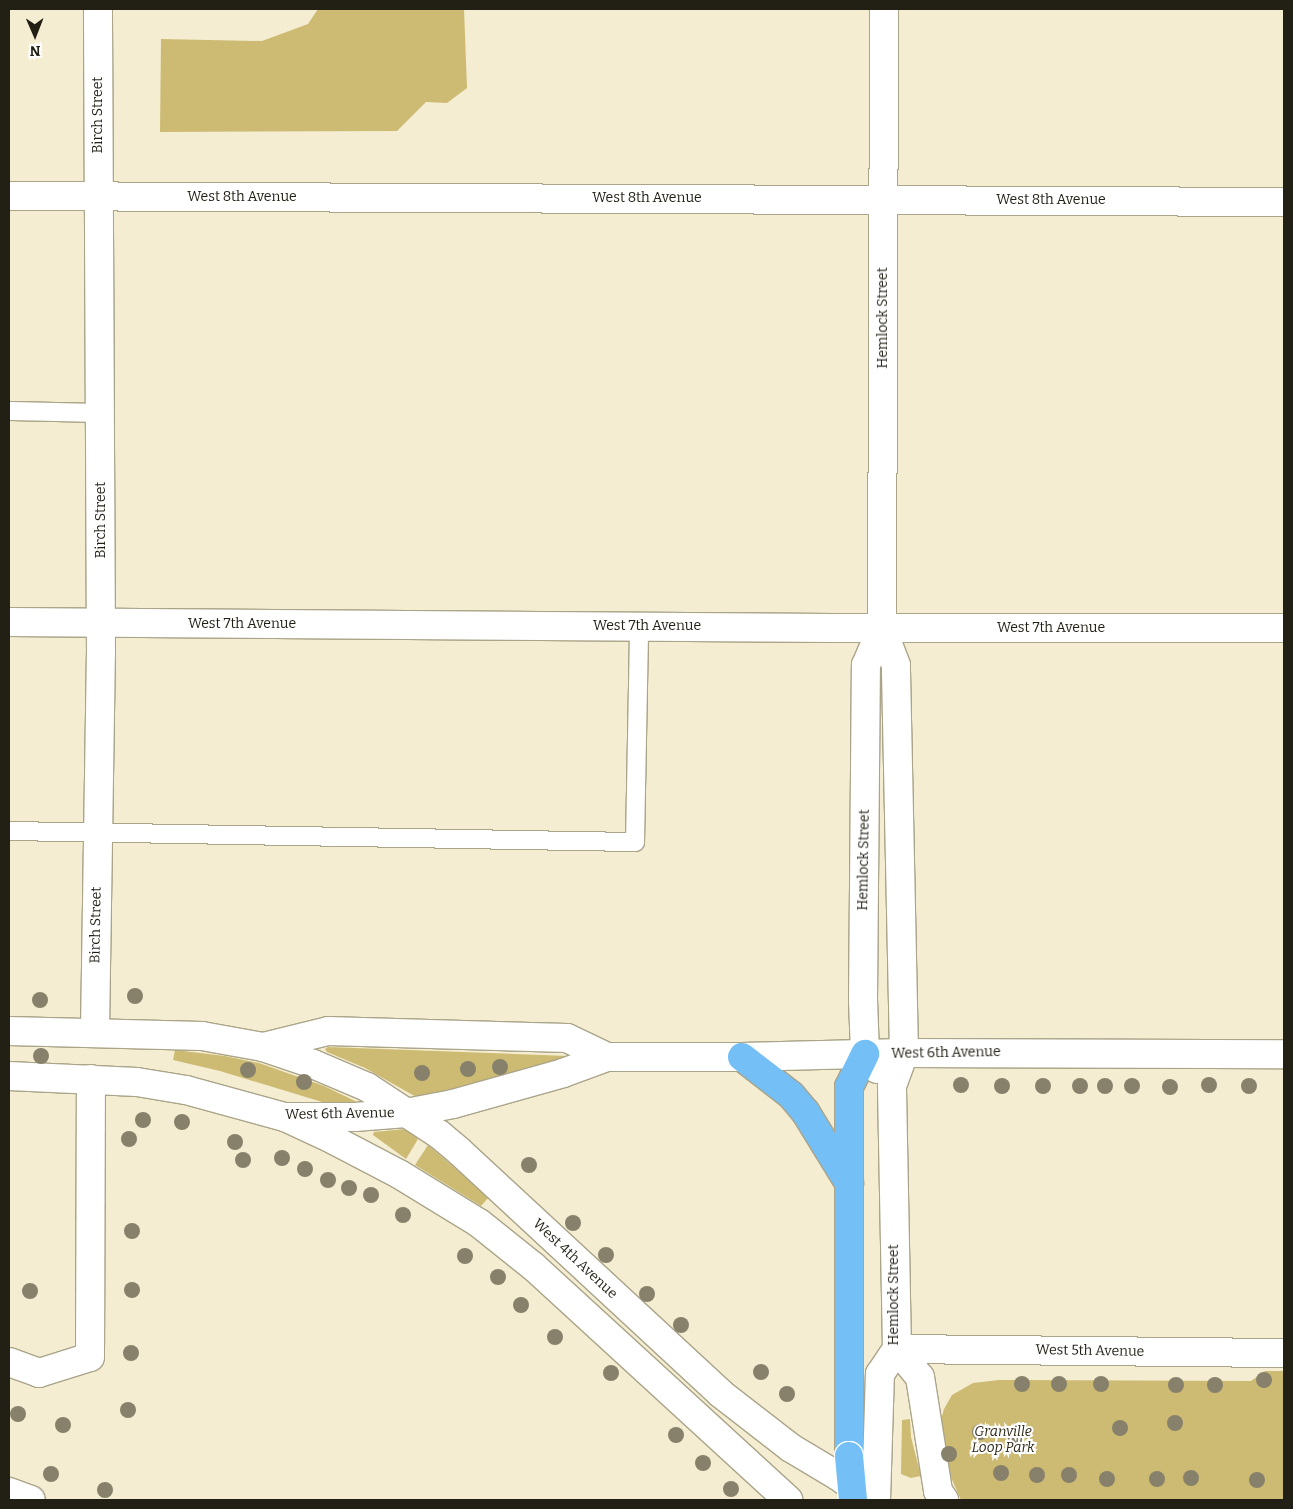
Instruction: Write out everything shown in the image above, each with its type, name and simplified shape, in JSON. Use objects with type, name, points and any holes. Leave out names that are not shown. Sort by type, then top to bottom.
[{"type":"highway","points":[[853,1500],[849,1456],[849,1087],[865,1054]]},
{"type":"highway","points":[[742,1057],[791,1095],[806,1113],[849,1192]]},
{"type":"street","name":"Birch Street","points":[[95,1031],[102,413],[98,9]]},
{"type":"street","name":"Hemlock Street","points":[[876,1500],[880,1374],[896,1349],[892,1086],[904,1053],[896,665],[882,628],[884,9]]},
{"type":"street","name":"West 8th Avenue","points":[[9,196],[1284,202]]},
{"type":"street","name":"West 7th Avenue","points":[[9,622],[882,628],[1284,628]]},
{"type":"street","name":"Hemlock Street","points":[[865,1054],[863,991],[866,665],[882,628]]},
{"type":"street","name":"West 6th Avenue","points":[[9,1031],[95,1031],[202,1036],[263,1047],[328,1031],[567,1038],[607,1057]]},
{"type":"street","name":"West 4th Avenue","points":[[263,1047],[313,1064],[367,1087],[459,1151],[720,1393],[791,1448],[838,1476],[870,1500]]},
{"type":"street","name":"West 6th Avenue","points":[[9,1076],[137,1082],[186,1090],[284,1117],[356,1117],[406,1113],[462,1101],[563,1073],[607,1057],[742,1057],[904,1053],[1284,1054]]},
{"type":"street","points":[[865,1054],[892,1086]]},
{"type":"street","points":[[9,1362],[39,1373],[90,1357],[91,1079]]},
{"type":"street","points":[[284,1117],[334,1140],[399,1174],[479,1223],[534,1267],[788,1500]]},
{"type":"street","points":[[896,1349],[920,1377],[938,1491],[944,1500]]},
{"type":"street","name":"West 5th Avenue","points":[[896,1349],[1284,1353]]},
{"type":"street","points":[[9,1492],[31,1500]]},
{"type":"lane","points":[[9,412],[102,413]]},
{"type":"lane","points":[[9,831],[635,842],[639,626]]},
{"type":"green space","points":[[318,9],[464,9],[467,88],[447,103],[426,102],[397,131],[160,132],[161,39],[262,41],[308,24]]},
{"type":"green space","points":[[328,1047],[568,1056],[571,1059],[520,1070],[430,1097],[418,1098],[365,1068],[327,1052],[325,1049]]},
{"type":"green space","points":[[175,1050],[225,1056],[259,1063],[324,1086],[355,1101],[357,1104],[322,1102],[220,1071],[173,1060]]},
{"type":"green space","points":[[405,1129],[418,1139],[406,1159],[373,1135],[374,1132]]},
{"type":"green space","points":[[428,1145],[489,1197],[481,1206],[415,1165]]},
{"type":"green space","name":"Granville Loop Park","points":[[1265,1371],[1284,1371],[1284,1500],[961,1500],[946,1466],[940,1423],[944,1409],[952,1395],[973,1383],[999,1380],[1251,1381]]},
{"type":"green space","points":[[910,1419],[911,1437],[921,1476],[911,1478],[901,1474],[902,1420]]}]
